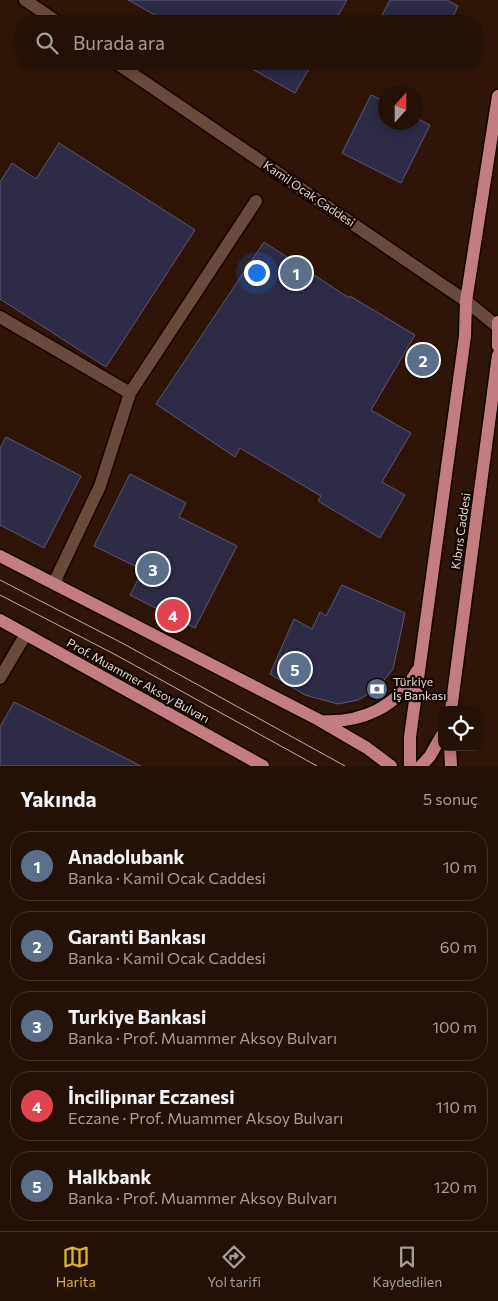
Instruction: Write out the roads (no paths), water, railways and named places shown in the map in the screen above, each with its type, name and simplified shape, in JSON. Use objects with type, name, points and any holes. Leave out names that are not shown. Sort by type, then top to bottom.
[{"type":"main road","points":[[410,766],[410,737],[465,336],[466,301],[498,96]]},
{"type":"main road","points":[[498,322],[498,346]]},
{"type":"main road","name":"Kıbrıs Caddesi","points":[[452,706],[498,355]]},
{"type":"main road","points":[[0,556],[319,720],[367,748],[392,766]]},
{"type":"main road","name":"Prof. Muammer Aksoy Bulvarı","points":[[0,620],[263,766]]},
{"type":"main road","points":[[319,720],[336,722],[369,715],[382,708],[404,690],[420,666]]},
{"type":"main road","points":[[421,766],[430,756],[438,742]]},
{"type":"main road","points":[[450,751],[451,766]]},
{"type":"street","points":[[25,0],[47,15]]},
{"type":"street","name":"Kamil Ocak Caddesi","points":[[127,70],[466,301],[498,326]]},
{"type":"street","points":[[54,583],[100,486],[130,393],[256,201]]},
{"type":"street","points":[[0,317],[130,393]]},
{"type":"street","points":[[0,678],[26,634]]},
{"type":"tram line","points":[[0,580],[122,643],[345,766]]},
{"type":"tram line","points":[[0,595],[116,655],[317,766]]},
{"type":"place","name":"Anadolubank","points":[[296,273]]},
{"type":"place","name":"Garanti Bankası","points":[[423,360]]},
{"type":"place","name":"Turkiye Bankasi","points":[[153,569]]},
{"type":"place","name":"İncilipınar Eczanesi","points":[[173,615]]},
{"type":"place","name":"Halkbank","points":[[295,669]]},
{"type":"place","name":"Türkiye İş Bankası","points":[[377,689]]}]
